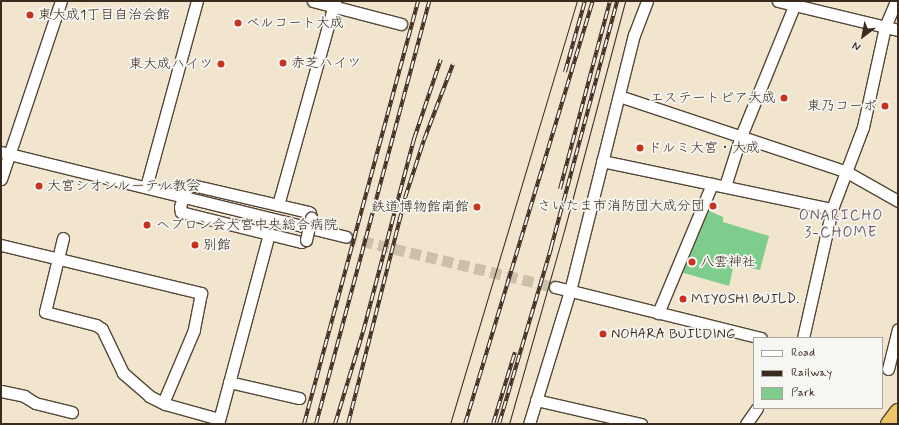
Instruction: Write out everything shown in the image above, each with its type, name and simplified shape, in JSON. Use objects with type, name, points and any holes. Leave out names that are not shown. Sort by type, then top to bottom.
[{"type":"highway","points":[[889,424],[898,412]]},
{"type":"street","points":[[1,179],[5,153],[61,1]]},
{"type":"street","points":[[146,187],[197,1]]},
{"type":"street","points":[[313,1],[334,4],[401,24]]},
{"type":"street","points":[[529,424],[570,291],[634,35],[647,1]]},
{"type":"street","points":[[778,1],[795,3],[898,30]]},
{"type":"street","points":[[803,337],[832,209],[863,127],[885,27],[896,1]]},
{"type":"street","points":[[725,186],[741,136],[795,3]]},
{"type":"street","points":[[278,205],[334,4]]},
{"type":"street","points":[[619,96],[845,172],[898,201]]},
{"type":"street","points":[[5,153],[346,237]]},
{"type":"street","points":[[602,161],[832,209]]},
{"type":"street","points":[[658,313],[712,184]]},
{"type":"street","points":[[192,185],[308,212],[310,213],[311,218],[306,240],[301,242],[182,212],[180,206],[182,197],[185,190],[192,185]]},
{"type":"street","points":[[63,238],[59,260],[45,312],[96,325],[102,329],[123,373],[149,396],[163,403],[218,421],[269,234]]},
{"type":"street","points":[[1,245],[201,293],[194,330],[163,403]]},
{"type":"street","points":[[555,287],[757,337]]},
{"type":"street","points":[[889,370],[898,329]]},
{"type":"street","points":[[229,382],[299,398]]},
{"type":"street","points":[[1,391],[24,396],[35,403],[72,412]]},
{"type":"street","points":[[536,400],[641,424]]},
{"type":"street","points":[[746,424],[756,409]]},
{"type":"green space","points":[[705,209],[723,217],[723,222],[769,236],[760,270],[734,264],[729,286],[677,271]]},
{"type":"tunnel","points":[[346,237],[555,287]]},
{"type":"tram line","points":[[450,424],[577,1]]},
{"type":"tram line","points":[[509,424],[564,231],[625,1]]},
{"type":"railway","points":[[304,424],[418,1]]},
{"type":"railway","points":[[316,424],[429,1]]},
{"type":"railway","points":[[565,72],[585,1]]},
{"type":"railway","points":[[465,424],[593,1]]},
{"type":"railway","points":[[560,189],[610,1]]},
{"type":"railway","points":[[499,424],[551,248],[617,1]]},
{"type":"railway","points":[[335,424],[363,332],[414,139],[441,59]]},
{"type":"railway","points":[[348,424],[405,198],[424,140],[453,64]]},
{"type":"railway","points":[[493,424],[515,352]]},
{"type":"place","name":"東大成1丁目自治会館","points":[[30,15]]},
{"type":"place","name":"ベルコート大成","points":[[238,23]]},
{"type":"place","name":"赤芝ハイツ","points":[[283,63]]},
{"type":"place","name":"東大成ハイツ","points":[[221,64]]},
{"type":"place","name":"エステートピア大成","points":[[784,98]]},
{"type":"place","name":"東乃コーポ","points":[[885,106]]},
{"type":"place","name":"ドルミ大宮・大成","points":[[640,148]]},
{"type":"place","name":"大宮シオンルーテル教会","points":[[39,186]]},
{"type":"place","name":"さいたま市消防団大成分団","points":[[713,206]]},
{"type":"place","name":"鉄道博物館南館","points":[[477,207]]},
{"type":"place","name":"ヘブロン会大宮中央総合病院","points":[[147,225]]},
{"type":"place","name":"別館","points":[[195,245]]},
{"type":"place","name":"八雲神社","points":[[692,262]]},
{"type":"place","name":"MIYOSHI BUILD.","points":[[683,299]]},
{"type":"place","name":"NOHARA BUILDING","points":[[603,334]]},
{"type":"district","name":"ONARICHO 3-CHOME","points":[[841,224]]}]
